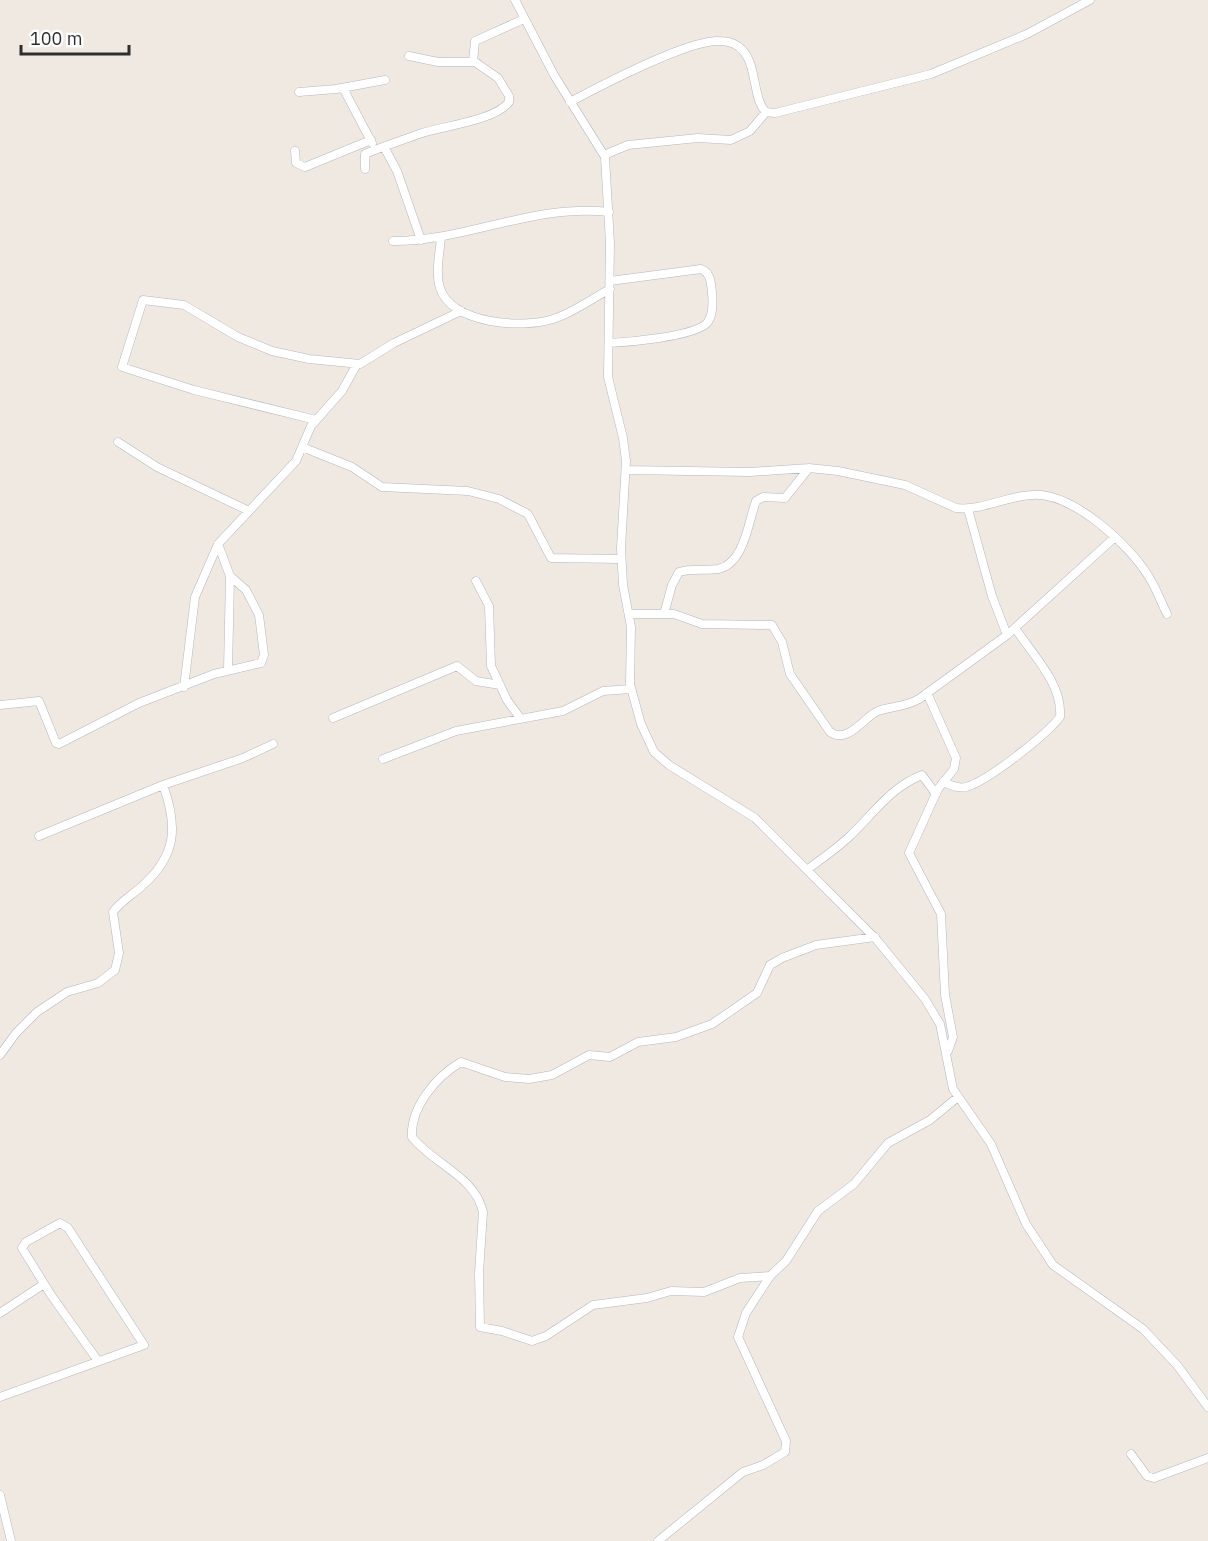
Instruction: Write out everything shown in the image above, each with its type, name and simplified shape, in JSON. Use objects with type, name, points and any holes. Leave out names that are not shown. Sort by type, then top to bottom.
[{"type":"street","points":[[516,0],[524,19],[570,102],[604,155],[609,212],[608,377],[624,438],[626,470],[621,559],[630,614],[631,688],[641,724],[659,757],[755,818],[875,937],[934,1012],[948,1051],[951,1082],[958,1097],[991,1144],[1026,1224],[1053,1264],[1143,1329],[1177,1365],[1208,1407]]},
{"type":"street","points":[[570,102],[637,69],[699,44],[719,41],[731,43],[744,52],[755,76],[761,105],[766,112],[774,113],[931,74],[1027,34],[1090,0]]},
{"type":"street","points":[[473,62],[474,41],[524,19]]},
{"type":"street","points":[[366,169],[364,156],[380,148],[477,119],[507,105],[509,96],[498,78],[473,62],[438,62],[409,56]]},
{"type":"street","points":[[299,92],[343,88],[385,80]]},
{"type":"street","points":[[343,88],[371,140],[398,171],[421,240]]},
{"type":"street","points":[[604,155],[628,146],[698,138],[731,140],[750,131],[766,112]]},
{"type":"street","points":[[295,150],[296,163],[305,167],[371,140]]},
{"type":"street","points":[[393,241],[441,237],[561,211],[609,212]]},
{"type":"street","points":[[441,237],[439,285],[445,297],[461,311],[507,324],[546,321],[564,315],[610,285],[701,269],[710,278],[712,304],[710,319],[702,326],[651,339],[609,343]]},
{"type":"street","points":[[316,420],[194,390],[122,367],[142,300],[177,303],[190,308],[238,337],[272,351],[309,359],[357,364],[461,311]]},
{"type":"street","points":[[184,687],[195,597],[218,544],[247,510],[296,461],[316,420],[342,391],[357,364]]},
{"type":"street","points":[[118,442],[157,468],[247,510]]},
{"type":"street","points":[[302,447],[352,467],[382,487],[468,491],[499,499],[528,514],[551,558],[621,559]]},
{"type":"street","points":[[626,470],[750,472],[809,468],[888,479],[956,508],[968,509],[1002,498],[1047,495],[1084,514],[1114,538],[1148,575],[1167,614]]},
{"type":"street","points":[[664,614],[672,585],[679,572],[707,571],[730,565],[736,557],[756,501],[763,497],[785,498],[809,468]]},
{"type":"street","points":[[968,509],[992,596],[1007,635]]},
{"type":"street","points":[[630,614],[676,615],[702,624],[772,625],[784,646],[790,674],[833,735],[856,728],[877,711],[905,707],[927,693],[1007,635],[1114,538]]},
{"type":"street","points":[[218,544],[230,576],[228,670]]},
{"type":"street","points":[[0,705],[31,700],[39,701],[56,743],[59,744],[128,708],[228,670],[261,663],[264,655],[260,615],[254,601],[230,576]]},
{"type":"street","points":[[476,581],[489,606],[490,657],[500,685],[520,718]]},
{"type":"street","points":[[943,782],[959,788],[980,780],[1043,734],[1060,717],[1061,705],[1057,693],[1015,628]]},
{"type":"street","points":[[333,718],[457,666],[476,681],[500,685]]},
{"type":"street","points":[[383,759],[456,731],[568,710],[607,690],[631,688]]},
{"type":"street","points":[[927,693],[956,758],[954,769],[936,794],[909,853],[941,914],[945,995],[952,1037],[948,1051]]},
{"type":"street","points":[[39,836],[163,785],[243,758],[273,744]]},
{"type":"street","points":[[807,870],[849,837],[887,796],[904,784],[922,775],[936,794]]},
{"type":"street","points":[[0,1055],[16,1033],[37,1012],[67,992],[98,982],[115,970],[119,953],[113,912],[158,869],[173,830],[173,818],[163,785]]},
{"type":"street","points":[[770,1276],[740,1278],[704,1292],[671,1292],[593,1305],[546,1336],[532,1341],[520,1340],[502,1331],[480,1327],[482,1208],[466,1183],[419,1146],[412,1137],[412,1130],[422,1102],[431,1088],[445,1073],[461,1062],[505,1077],[529,1079],[552,1075],[585,1056],[610,1057],[633,1044],[676,1036],[712,1024],[757,993],[770,965],[782,958],[816,945],[875,937]]},
{"type":"street","points":[[658,1541],[743,1472],[780,1457],[786,1450],[786,1441],[738,1334],[746,1313],[770,1276],[786,1261],[818,1211],[854,1184],[886,1146],[930,1120],[958,1097]]},
{"type":"street","points":[[0,1397],[98,1361],[141,1348],[144,1344],[63,1223],[22,1247],[44,1284],[98,1361]]},
{"type":"street","points":[[0,1313],[44,1284]]},
{"type":"street","points":[[1131,1454],[1147,1476],[1154,1479],[1208,1458]]},
{"type":"street","points":[[0,1496],[2,1521],[11,1541]]}]
